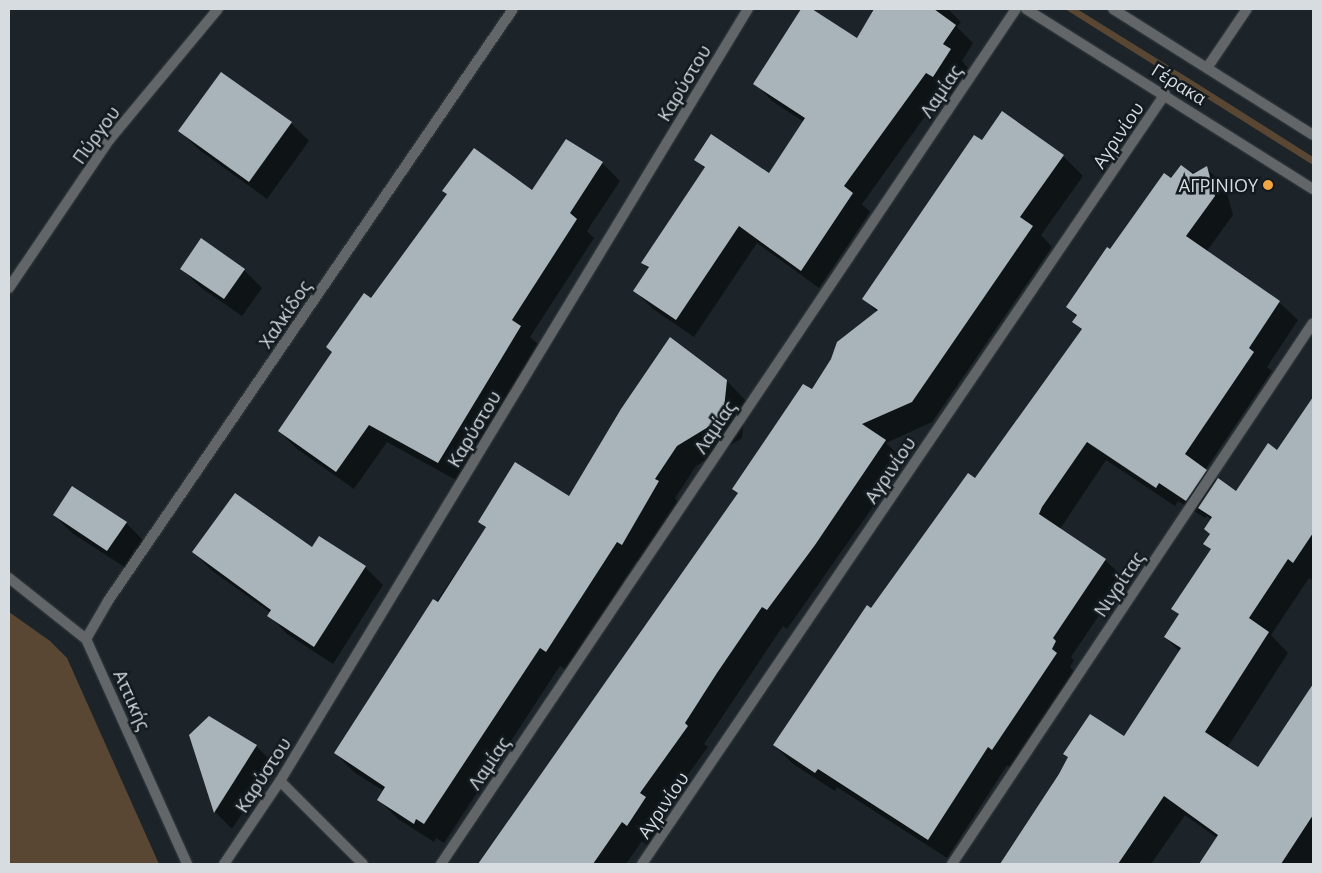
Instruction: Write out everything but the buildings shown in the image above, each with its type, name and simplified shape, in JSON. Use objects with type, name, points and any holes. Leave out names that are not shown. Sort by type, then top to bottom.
[{"type":"street","name":"Πύργου","points":[[9,288],[110,139],[218,9]]},
{"type":"street","name":"Χαλκίδος","points":[[86,639],[114,592],[513,9]]},
{"type":"street","name":"Καρύστου","points":[[224,864],[280,781],[748,9]]},
{"type":"street","name":"Λαμίας","points":[[441,864],[1016,9]]},
{"type":"street","name":"Γέρακα","points":[[1026,9],[1165,94],[1313,189]]},
{"type":"street","name":"Γέρακα","points":[[1112,9],[1313,135]]},
{"type":"street","points":[[1207,68],[1247,9]]},
{"type":"street","name":"Αγρινίου","points":[[642,864],[1165,94]]},
{"type":"street","name":"Νιγρίτας","points":[[952,864],[1313,322]]},
{"type":"street","name":"Αττικής","points":[[9,578],[86,639],[187,864]]},
{"type":"street","points":[[280,781],[363,864]]},
{"type":"shaded area","points":[[1065,9],[1077,9],[1193,81],[1313,157],[1313,165]]},
{"type":"shaded area","points":[[9,612],[50,641],[67,658],[159,864],[9,864]]},
{"type":"place","name":"ΑΓΡΙΝΙΟΥ","points":[[1268,185]]}]
